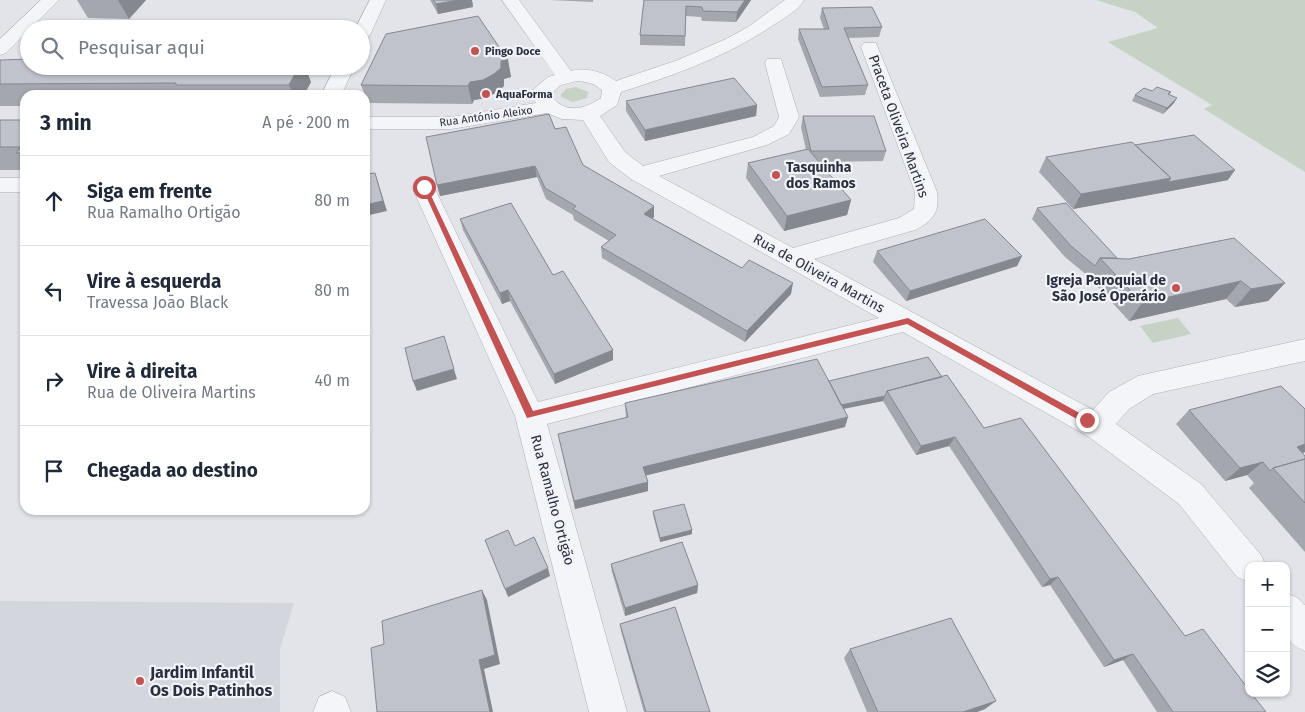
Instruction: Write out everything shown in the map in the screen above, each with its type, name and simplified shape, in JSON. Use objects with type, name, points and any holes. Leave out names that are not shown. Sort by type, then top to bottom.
[{"type":"street","points":[[35,20],[52,0]]},
{"type":"street","points":[[368,20],[378,0]]},
{"type":"street","points":[[510,0],[566,77]]},
{"type":"street","points":[[612,89],[678,68],[728,46],[768,22],[796,0]]},
{"type":"street","points":[[4,55],[20,37]]},
{"type":"street","name":"Praceta Oliveira Martins","points":[[792,258],[907,224],[922,217],[928,205],[926,192],[870,47]]},
{"type":"street","points":[[639,174],[760,141],[782,130],[790,117],[774,63]]},
{"type":"street","points":[[334,90],[341,75]]},
{"type":"street","points":[[589,76],[607,83],[612,89],[613,95],[605,106],[588,113],[572,115],[558,112],[547,107],[542,100],[542,93],[546,86],[566,77],[589,76]]},
{"type":"street","name":"Rua António Aleixo","points":[[370,123],[451,123],[547,107]]},
{"type":"street","name":"Rua de Oliveira Martins","points":[[588,113],[617,157],[639,174],[1099,428],[1190,494],[1247,562]]},
{"type":"street","points":[[0,184],[20,185]]},
{"type":"street","name":"Rua Ramalho Ortigão","points":[[424,187],[530,416],[608,712]]},
{"type":"street","points":[[530,416],[908,321]]},
{"type":"street","points":[[1099,428],[1106,413],[1117,401],[1131,391],[1148,384],[1305,350]]},
{"type":"street","points":[[1290,615],[1305,633]]},
{"type":"shaded area","name":"Jardim Infantil Os Dois Patinhos","points":[[0,601],[294,603],[280,649],[280,712],[0,712]]},
{"type":"green space","points":[[1096,0],[1305,0],[1305,172],[1204,109],[1212,105],[1108,42],[1158,28],[1135,12]]},
{"type":"green space","points":[[576,87],[588,92],[587,98],[573,102],[561,97],[561,94],[566,89]]},
{"type":"green space","points":[[1178,318],[1191,334],[1153,343],[1140,326]]},
{"type":"building","points":[[433,0],[458,0],[436,4]]},
{"type":"building","points":[[644,0],[745,0],[737,12],[703,11],[702,7],[686,6],[685,36],[640,35]]},
{"type":"building","points":[[872,7],[882,27],[844,28],[868,85],[822,87],[799,29],[829,29],[822,8]]},
{"type":"building","points":[[478,16],[508,60],[501,61],[501,68],[494,74],[483,80],[470,82],[468,86],[361,85],[366,75],[370,75],[370,67],[386,34]]},
{"type":"building","points":[[20,59],[20,75],[294,75],[289,85],[176,85],[176,83],[0,84],[0,60]]},
{"type":"building","points":[[734,78],[757,105],[645,130],[626,101]]},
{"type":"building","points":[[1157,87],[1171,92],[1168,94],[1177,98],[1167,108],[1135,95],[1144,88],[1152,91]]},
{"type":"building","points":[[549,114],[555,129],[566,127],[583,165],[654,206],[644,214],[742,268],[749,260],[793,283],[747,331],[601,247],[616,235],[573,209],[576,206],[545,188],[535,166],[437,185],[426,137]]},
{"type":"building","points":[[803,116],[874,116],[886,151],[811,151]]},
{"type":"building","points":[[0,120],[20,120],[20,147],[0,147]]},
{"type":"building","points":[[1194,135],[1235,170],[1168,182],[1171,178],[1135,145]]},
{"type":"building","points":[[1132,142],[1171,178],[1081,194],[1046,157]]},
{"type":"building","points":[[808,149],[851,200],[787,216],[748,163]]},
{"type":"building","points":[[375,173],[383,201],[370,204],[370,174]]},
{"type":"building","points":[[511,203],[553,275],[563,271],[613,350],[554,374],[508,290],[500,293],[460,219]]},
{"type":"building","points":[[1066,203],[1117,258],[1100,258],[1095,266],[1071,246],[1037,208]]},
{"type":"building","points":[[985,219],[1022,256],[910,291],[877,251]]},
{"type":"building","points":[[1234,238],[1285,283],[1251,289],[1241,281],[1142,303],[1100,258],[1129,259]]},
{"type":"building","points":[[444,336],[454,369],[413,381],[405,348]]},
{"type":"building","points":[[928,357],[942,377],[887,391],[885,396],[841,405],[829,381]]},
{"type":"building","points":[[817,359],[848,417],[643,467],[648,482],[574,501],[558,434],[628,417],[625,403]]},
{"type":"building","points":[[947,375],[984,428],[1021,418],[1185,636],[1203,629],[1245,685],[1245,697],[1254,697],[1266,712],[1173,712],[1133,654],[1114,660],[1058,577],[1050,579],[955,437],[921,446],[887,391]]},
{"type":"building","points":[[1281,386],[1305,409],[1305,444],[1297,447],[1305,456],[1305,459],[1273,468],[1270,471],[1263,462],[1240,468],[1189,410]]},
{"type":"building","points":[[1305,459],[1305,503],[1273,468]]},
{"type":"building","points":[[684,504],[692,530],[660,538],[653,511]]},
{"type":"building","points":[[508,530],[515,546],[534,537],[548,568],[505,589],[485,540]]},
{"type":"building","points":[[682,542],[698,585],[625,608],[611,564]]},
{"type":"building","points":[[482,590],[495,655],[479,660],[490,712],[377,712],[371,648],[384,644],[382,621]]},
{"type":"building","points":[[675,607],[710,712],[646,712],[620,624]]},
{"type":"building","points":[[951,618],[996,701],[963,712],[878,712],[850,649]]},
{"type":"place","name":"Pingo Doce","points":[[475,51]]},
{"type":"place","name":"AquaForma","points":[[486,94]]},
{"type":"place","name":"Tasquinha dos Ramos","points":[[776,175]]},
{"type":"place","name":"Igreja Paroquial de São José Operário","points":[[1176,288]]},
{"type":"place","name":"Jardim Infantil Os Dois Patinhos","points":[[140,681]]},
{"type":"route","points":[[424,187],[530,416],[908,321],[1087,420]]}]
